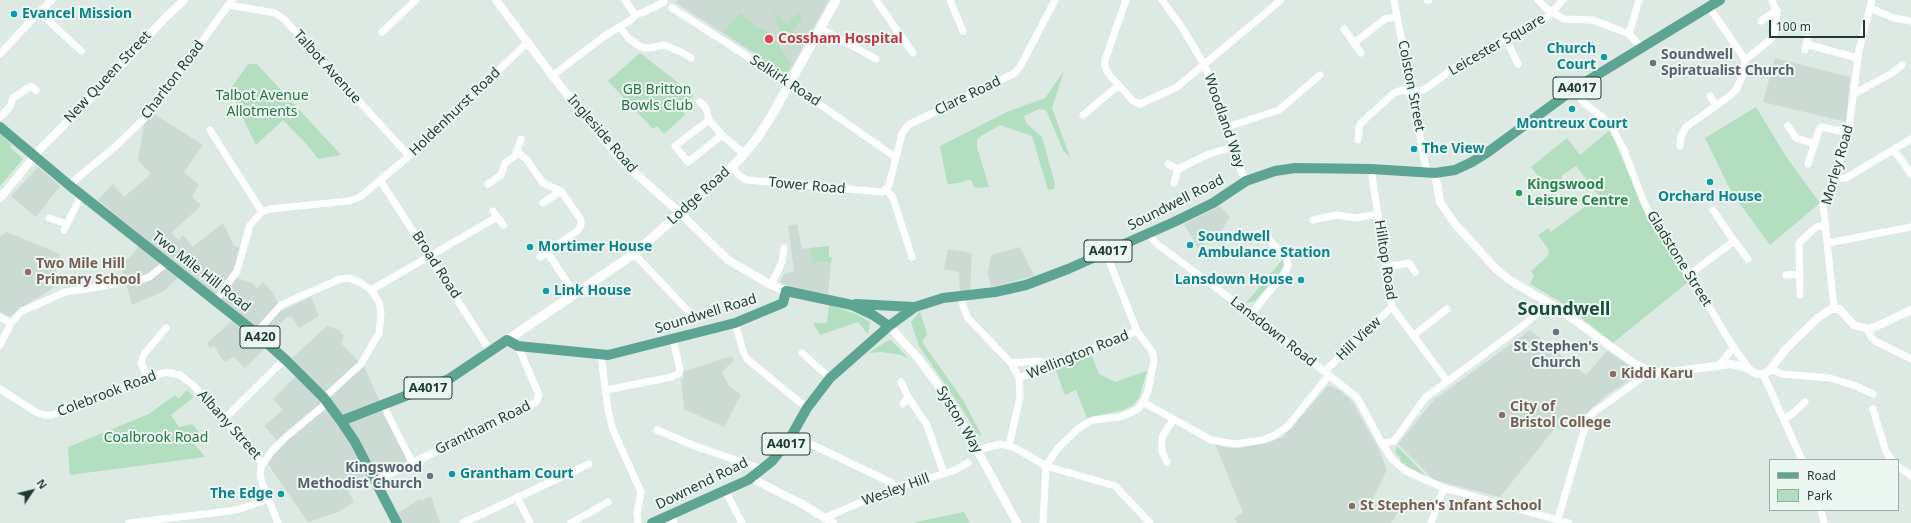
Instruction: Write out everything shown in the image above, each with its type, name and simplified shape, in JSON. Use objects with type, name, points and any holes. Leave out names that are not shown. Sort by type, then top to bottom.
[{"type":"main road","name":"Lodge Road","points":[[507,340],[634,254],[732,167],[758,137],[836,0]]},
{"type":"main road","name":"Soundwell Road","points":[[889,326],[915,307],[933,300],[995,292],[1026,285],[1106,253],[1213,203],[1246,181],[1275,171],[1295,168],[1371,169],[1430,173],[1455,170],[1472,162],[1574,89],[1720,0]]},
{"type":"main road","name":"Two Mile Hill Road","points":[[0,127],[34,157],[82,194],[167,264],[256,333],[285,359],[326,400],[341,421],[397,523]]},
{"type":"main road","name":"Soundwell Road","points":[[507,340],[518,346],[601,356],[673,340],[735,323],[783,303],[785,300],[786,291]]},
{"type":"main road","points":[[786,291],[844,303],[898,308],[915,307]]},
{"type":"main road","points":[[844,303],[869,312],[889,326]]},
{"type":"main road","name":"Downend Road","points":[[652,523],[672,519],[725,490],[751,478],[772,461],[792,435],[806,408],[830,378],[889,326]]},
{"type":"main road","name":"A4017","points":[[341,421],[449,379],[507,340]]},
{"type":"street","points":[[0,54],[52,0]]},
{"type":"street","name":"New Queen Street","points":[[0,198],[34,157],[133,51],[184,0]]},
{"type":"street","points":[[382,32],[416,0]]},
{"type":"street","name":"Ingleside Road","points":[[496,0],[552,76],[627,166],[680,212],[728,260],[770,286],[786,291]]},
{"type":"street","points":[[625,0],[635,15]]},
{"type":"street","points":[[876,0],[913,53]]},
{"type":"street","points":[[950,0],[963,31]]},
{"type":"street","name":"Clare Road","points":[[886,189],[889,185],[902,134],[908,125],[1013,74],[1020,67],[1055,0]]},
{"type":"street","points":[[1126,0],[1105,60],[1108,72],[1133,101],[1140,104],[1177,87],[1205,66],[1281,0]]},
{"type":"street","name":"Woodland Way","points":[[1162,0],[1183,29],[1205,66],[1219,100],[1233,147],[1246,181]]},
{"type":"street","name":"Colston Street","points":[[1394,0],[1430,173]]},
{"type":"street","points":[[1538,0],[1552,13],[1563,0]]},
{"type":"street","points":[[1629,34],[1639,0]]},
{"type":"street","points":[[1744,60],[1772,38],[1776,30],[1777,10],[1772,0]]},
{"type":"street","name":"Morley Road","points":[[1834,308],[1823,204],[1849,133],[1857,58],[1872,0]]},
{"type":"street","name":"Talbot Avenue","points":[[230,2],[274,14],[284,20],[409,156]]},
{"type":"street","name":"Charlton Road","points":[[69,185],[117,145],[151,112],[230,2]]},
{"type":"street","points":[[552,76],[606,34],[631,20],[635,15],[664,2]]},
{"type":"street","points":[[1680,146],[1678,135],[1690,124],[1732,94],[1737,88],[1744,72],[1744,60],[1709,7]]},
{"type":"street","name":"Selkirk Road","points":[[672,8],[789,83],[896,157]]},
{"type":"street","points":[[1870,8],[1894,18],[1911,21]]},
{"type":"street","points":[[1761,21],[1777,10]]},
{"type":"street","points":[[39,12],[81,51]]},
{"type":"street","name":"Leicester Square","points":[[1413,93],[1426,89],[1454,68],[1552,13],[1567,20],[1599,22],[1629,34],[1642,48]]},
{"type":"street","points":[[1354,43],[1386,19],[1397,17]]},
{"type":"street","points":[[620,27],[629,39],[641,47],[649,48],[664,45],[691,58]]},
{"type":"street","points":[[820,28],[876,59]]},
{"type":"street","points":[[1344,29],[1361,53]]},
{"type":"street","points":[[1506,39],[1518,64]]},
{"type":"street","name":"Holdenhurst Road","points":[[262,212],[270,209],[355,200],[409,156],[528,42]]},
{"type":"street","points":[[1806,44],[1857,58]]},
{"type":"street","points":[[1854,94],[1892,73],[1902,65]]},
{"type":"street","points":[[1227,127],[1280,110],[1320,74]]},
{"type":"street","points":[[1083,115],[1119,85]]},
{"type":"street","points":[[0,117],[10,107],[13,98],[31,86],[36,90]]},
{"type":"street","name":"Gladstone Street","points":[[1574,89],[1583,102],[1605,120],[1614,131],[1652,219],[1690,274],[1749,369]]},
{"type":"street","points":[[1358,140],[1359,127],[1361,123],[1394,93],[1402,90],[1413,93]]},
{"type":"street","points":[[1710,96],[1716,105]]},
{"type":"street","points":[[700,102],[706,108],[709,120],[722,136],[744,154]]},
{"type":"street","points":[[709,120],[675,146],[688,162],[722,136]]},
{"type":"street","points":[[1788,126],[1796,138],[1815,144]]},
{"type":"street","points":[[1808,164],[1822,127],[1849,133]]},
{"type":"street","points":[[210,130],[262,212],[250,225],[238,271],[215,301]]},
{"type":"street","points":[[488,184],[501,174],[505,164],[517,152],[521,139]]},
{"type":"street","points":[[1833,179],[1846,178],[1911,139]]},
{"type":"street","points":[[1174,183],[1178,169],[1209,154],[1233,147]]},
{"type":"street","points":[[1894,150],[1911,174]]},
{"type":"street","points":[[517,152],[527,160],[543,183],[561,191],[581,220],[581,225],[577,231],[540,257]]},
{"type":"street","points":[[1168,164],[1178,169]]},
{"type":"street","name":"Tower Road","points":[[732,167],[740,176],[747,180],[882,192],[886,189]]},
{"type":"street","name":"Hilltop Road","points":[[1371,169],[1392,307],[1447,381]]},
{"type":"street","points":[[1430,173],[1440,202],[1455,224],[1478,251],[1501,273],[1546,301],[1618,353],[1646,370],[1665,373],[1720,364],[1735,364],[1749,369],[1757,374],[1763,374],[1771,369],[1785,350],[1797,338],[1819,318],[1834,308],[1842,312],[1854,325],[1868,329],[1883,324],[1911,310]]},
{"type":"street","name":"Broad Road","points":[[380,180],[490,351]]},
{"type":"street","points":[[886,189],[893,198],[912,257]]},
{"type":"street","points":[[543,203],[561,191]]},
{"type":"street","points":[[49,218],[66,227],[82,194]]},
{"type":"street","points":[[1713,210],[1748,259]]},
{"type":"street","points":[[371,290],[430,256],[495,214],[502,225]]},
{"type":"street","points":[[1313,220],[1337,215],[1356,218],[1378,214]]},
{"type":"street","points":[[1800,295],[1799,243],[1816,227],[1826,225]]},
{"type":"street","points":[[1828,243],[1911,227]]},
{"type":"street","points":[[1251,314],[1286,271],[1288,265],[1286,258],[1263,233]]},
{"type":"street","name":"Lansdown Road","points":[[1148,234],[1157,244],[1251,314],[1327,373],[1358,400],[1382,444],[1395,463],[1406,471],[1444,488],[1569,523]]},
{"type":"street","points":[[1690,274],[1734,241]]},
{"type":"street","points":[[770,286],[782,262],[784,248]]},
{"type":"street","points":[[547,252],[576,294]]},
{"type":"street","points":[[1044,523],[1046,466],[1063,442],[1084,424],[1097,419],[1126,415],[1138,409],[1148,390],[1154,360],[1153,352],[1137,331],[1106,253]]},
{"type":"street","points":[[634,254],[691,314]]},
{"type":"street","points":[[1386,267],[1409,263],[1414,257]]},
{"type":"street","points":[[1409,263],[1415,272]]},
{"type":"street","points":[[0,345],[11,322],[22,312],[65,292],[95,288],[131,280],[141,280],[149,277],[167,264]]},
{"type":"street","points":[[1786,275],[1800,274]]},
{"type":"street","points":[[256,333],[281,305],[340,279],[349,278],[361,283],[371,290],[379,302],[381,313],[379,332],[361,364],[326,400],[282,441],[263,464],[260,470],[260,476],[278,523]]},
{"type":"street","points":[[961,297],[965,314],[978,330],[1011,363],[1019,378],[1020,397],[1009,446]]},
{"type":"street","points":[[1382,444],[1394,441],[1425,398],[1525,324],[1538,312],[1546,301]]},
{"type":"street","name":"Hill View","points":[[1143,402],[1201,436],[1223,443],[1235,444],[1263,440],[1275,436],[1288,426],[1327,373],[1392,307]]},
{"type":"street","points":[[1414,335],[1447,309]]},
{"type":"street","points":[[0,317],[11,322]]},
{"type":"street","points":[[735,323],[744,354],[747,358],[806,408]]},
{"type":"street","name":"Syston Way","points":[[889,326],[908,346],[934,378],[952,404],[979,451],[1016,523]]},
{"type":"street","points":[[148,378],[141,363],[144,354],[166,328]]},
{"type":"street","points":[[1868,329],[1870,335],[1875,341],[1911,359]]},
{"type":"street","name":"Wellington Road","points":[[1019,378],[1137,331]]},
{"type":"street","points":[[606,390],[672,377],[678,373],[680,369],[673,340]]},
{"type":"street","name":"Grantham Road","points":[[375,481],[530,406],[537,401],[539,395],[518,346]]},
{"type":"street","points":[[1720,364],[1734,347]]},
{"type":"street","points":[[802,354],[830,378]]},
{"type":"street","points":[[601,356],[608,410],[613,430],[641,492],[637,513],[638,523]]},
{"type":"street","points":[[223,420],[285,359]]},
{"type":"street","points":[[1011,363],[1040,361],[1047,366]]},
{"type":"street","points":[[1771,369],[1782,374],[1830,378],[1856,386],[1873,394]]},
{"type":"street","points":[[1558,519],[1587,420],[1593,412],[1643,377],[1646,370]]},
{"type":"street","name":"Colebrook Road","points":[[0,389],[36,412],[44,415],[52,415],[166,372],[180,375],[194,386]]},
{"type":"street","points":[[1763,374],[1802,459]]},
{"type":"street","points":[[901,382],[908,397],[927,424],[944,474]]},
{"type":"street","name":"Albany Street","points":[[194,386],[263,464]]},
{"type":"street","points":[[903,404],[908,397]]},
{"type":"street","points":[[1784,419],[1806,402]]},
{"type":"street","points":[[383,405],[412,462]]},
{"type":"street","points":[[1873,409],[1886,452],[1891,459]]},
{"type":"street","points":[[1167,462],[1162,451],[1162,437],[1173,420]]},
{"type":"street","points":[[657,430],[695,446],[762,469]]},
{"type":"street","points":[[792,435],[892,483],[895,488]]},
{"type":"street","points":[[979,451],[993,445],[1002,444],[1009,446],[1046,466],[1115,486],[1150,523]]},
{"type":"street","name":"Wesley Hill","points":[[824,518],[895,488],[953,471],[968,463]]},
{"type":"street","points":[[464,523],[589,464]]},
{"type":"street","points":[[1899,467],[1911,476]]},
{"type":"street","points":[[751,478],[804,505],[832,523]]},
{"type":"street","points":[[1431,523],[1444,488]]},
{"type":"street","points":[[725,490],[742,523]]},
{"type":"street","points":[[517,497],[530,523]]},
{"type":"street","points":[[129,523],[230,511],[268,499]]},
{"type":"street","points":[[571,523],[608,502]]},
{"type":"street","points":[[1821,511],[1824,523]]},
{"type":"shaded area","name":"Cossham Hospital","points":[[679,0],[829,0],[787,75],[675,2]]},
{"type":"shaded area","points":[[1775,58],[1850,77],[1846,122],[1763,102]]},
{"type":"shaded area","points":[[154,114],[203,145],[184,172],[199,185],[192,196],[201,206],[171,233],[179,240],[183,235],[193,247],[223,223],[234,246],[241,248],[238,262],[231,276],[252,283],[257,288],[263,282],[273,293],[282,311],[311,297],[319,316],[299,328],[291,316],[287,317],[268,336],[272,341],[245,368],[234,357],[224,362],[214,346],[210,348],[207,343],[240,314],[185,271],[164,291],[132,305],[120,263],[131,257],[144,238],[98,200],[113,184],[124,197],[151,174],[138,160],[144,124]]},
{"type":"shaded area","points":[[38,167],[60,186],[36,217],[11,196]]},
{"type":"shaded area","points":[[1220,206],[1230,217],[1222,230],[1198,248],[1184,224]]},
{"type":"shaded area","points":[[797,224],[802,249],[809,248],[813,263],[821,261],[831,263],[828,294],[795,289],[780,282],[784,274],[794,271],[788,226]]},
{"type":"shaded area","name":"Two Mile Hill Primary School","points":[[7,232],[60,254],[52,289],[27,304],[10,317],[0,312],[0,236]]},
{"type":"shaded area","points":[[1020,247],[1034,276],[991,287],[988,273],[991,255]]},
{"type":"shaded area","points":[[948,249],[972,253],[970,292],[960,292],[959,272],[944,269]]},
{"type":"shaded area","points":[[327,326],[339,330],[344,336],[341,343],[365,368],[381,405],[409,461],[377,477],[375,474],[347,489],[354,502],[338,512],[308,522],[267,463],[281,445],[264,426],[283,410],[273,399],[303,369],[292,358]]},
{"type":"shaded area","name":"City of Bristol College","points":[[1530,330],[1586,375],[1607,351],[1640,372],[1603,398],[1582,417],[1564,430],[1555,428],[1500,497],[1434,480],[1398,444],[1434,400]]},
{"type":"shaded area","points":[[731,356],[734,360],[722,372],[729,386],[741,395],[724,427],[684,409],[681,379],[684,378],[683,372]]},
{"type":"shaded area","points":[[1330,386],[1341,391],[1353,403],[1379,450],[1387,470],[1372,501],[1399,511],[1391,523],[1237,523],[1234,518],[1243,512],[1215,444],[1224,447],[1240,448],[1270,442],[1283,437],[1327,387]]},
{"type":"shaded area","points":[[431,496],[440,523],[400,523],[396,514],[420,499],[421,501]]},
{"type":"green space","points":[[774,12],[787,24],[798,12],[802,20],[785,39],[780,31]]},
{"type":"green space","points":[[741,13],[756,27],[769,32],[774,38],[791,65],[786,73],[723,32]]},
{"type":"green space","name":"GB Britton Bowls Club","points":[[640,53],[694,95],[680,108],[685,115],[664,134],[657,126],[653,129],[608,81]]},
{"type":"green space","name":"Talbot Avenue Allotments","points":[[248,64],[257,64],[341,155],[318,159],[310,148],[283,120],[256,145],[235,102],[227,94]]},
{"type":"green space","points":[[1064,71],[1052,108],[1070,157],[1063,150],[1046,110],[1039,109],[1024,116],[1026,123],[1042,137],[1055,184],[1054,189],[1048,190],[1032,136],[1000,125],[977,140],[977,147],[989,187],[975,188],[971,180],[959,183],[947,183],[940,146],[1007,112],[1045,98]]},
{"type":"green space","points":[[1756,107],[1787,158],[1820,203],[1770,245],[1732,193],[1705,138]]},
{"type":"green space","points":[[1610,130],[1648,220],[1688,282],[1613,343],[1561,302],[1530,284],[1534,276],[1531,271],[1548,256],[1549,250],[1538,235],[1548,228],[1551,232],[1599,196],[1576,166],[1561,176],[1563,179],[1548,189],[1531,167],[1567,138],[1580,155]]},
{"type":"green space","points":[[0,134],[12,145],[10,147],[23,159],[0,186]]},
{"type":"green space","points":[[829,246],[829,257],[832,257],[831,263],[821,261],[813,264],[809,248]]},
{"type":"green space","points":[[1283,259],[1284,265],[1281,271],[1255,301],[1246,303]]},
{"type":"green space","points":[[829,305],[856,314],[870,322],[868,334],[858,322],[820,335],[813,323],[827,323]]},
{"type":"green space","points":[[920,311],[927,334],[922,342],[963,400],[982,436],[976,433],[964,412],[919,346],[911,322]]},
{"type":"green space","points":[[889,340],[892,341],[909,359],[902,355],[881,352],[869,353],[862,357]]},
{"type":"green space","points":[[1091,354],[1099,374],[1115,382],[1147,371],[1139,398],[1133,405],[1123,410],[1087,418],[1076,390],[1065,395],[1055,368]]},
{"type":"green space","name":"Coalbrook Road","points":[[187,390],[194,397],[171,415],[179,427],[192,424],[199,432],[189,437],[205,457],[70,475],[68,447],[149,414],[175,395],[178,399]]},
{"type":"green space","points":[[1397,446],[1427,477],[1400,462],[1401,459],[1395,452]]},
{"type":"green space","points":[[964,512],[970,523],[916,523],[916,522]]},
{"type":"place","name":"Evancel Mission","points":[[14,14]]},
{"type":"place","name":"Cossham Hospital","points":[[769,39]]},
{"type":"place","name":"Church Court","points":[[1604,57]]},
{"type":"place","name":"Soundwell Spiratualist Church","points":[[1653,63]]},
{"type":"place","name":"Montreux Court","points":[[1572,109]]},
{"type":"place","name":"The View","points":[[1414,149]]},
{"type":"place","name":"Orchard House","points":[[1710,182]]},
{"type":"place","name":"Kingswood Leisure Centre","points":[[1519,193]]},
{"type":"place","name":"Soundwell Ambulance Station","points":[[1190,245]]},
{"type":"place","name":"Mortimer House","points":[[530,247]]},
{"type":"place","name":"Two Mile Hill Primary School","points":[[28,272]]},
{"type":"place","name":"Lansdown House","points":[[1301,280]]},
{"type":"place","name":"Link House","points":[[546,291]]},
{"type":"place","name":"St Stephen's Church","points":[[1556,332]]},
{"type":"place","name":"Kiddi Karu","points":[[1613,374]]},
{"type":"place","name":"City of Bristol College","points":[[1502,415]]},
{"type":"place","name":"Grantham Court","points":[[452,474]]},
{"type":"place","name":"Kingswood Methodist Church","points":[[430,476]]},
{"type":"place","name":"The Edge","points":[[281,494]]},
{"type":"place","name":"St Stephen's Infant School","points":[[1352,506]]},
{"type":"district","name":"Soundwell","points":[[1564,310]]}]
